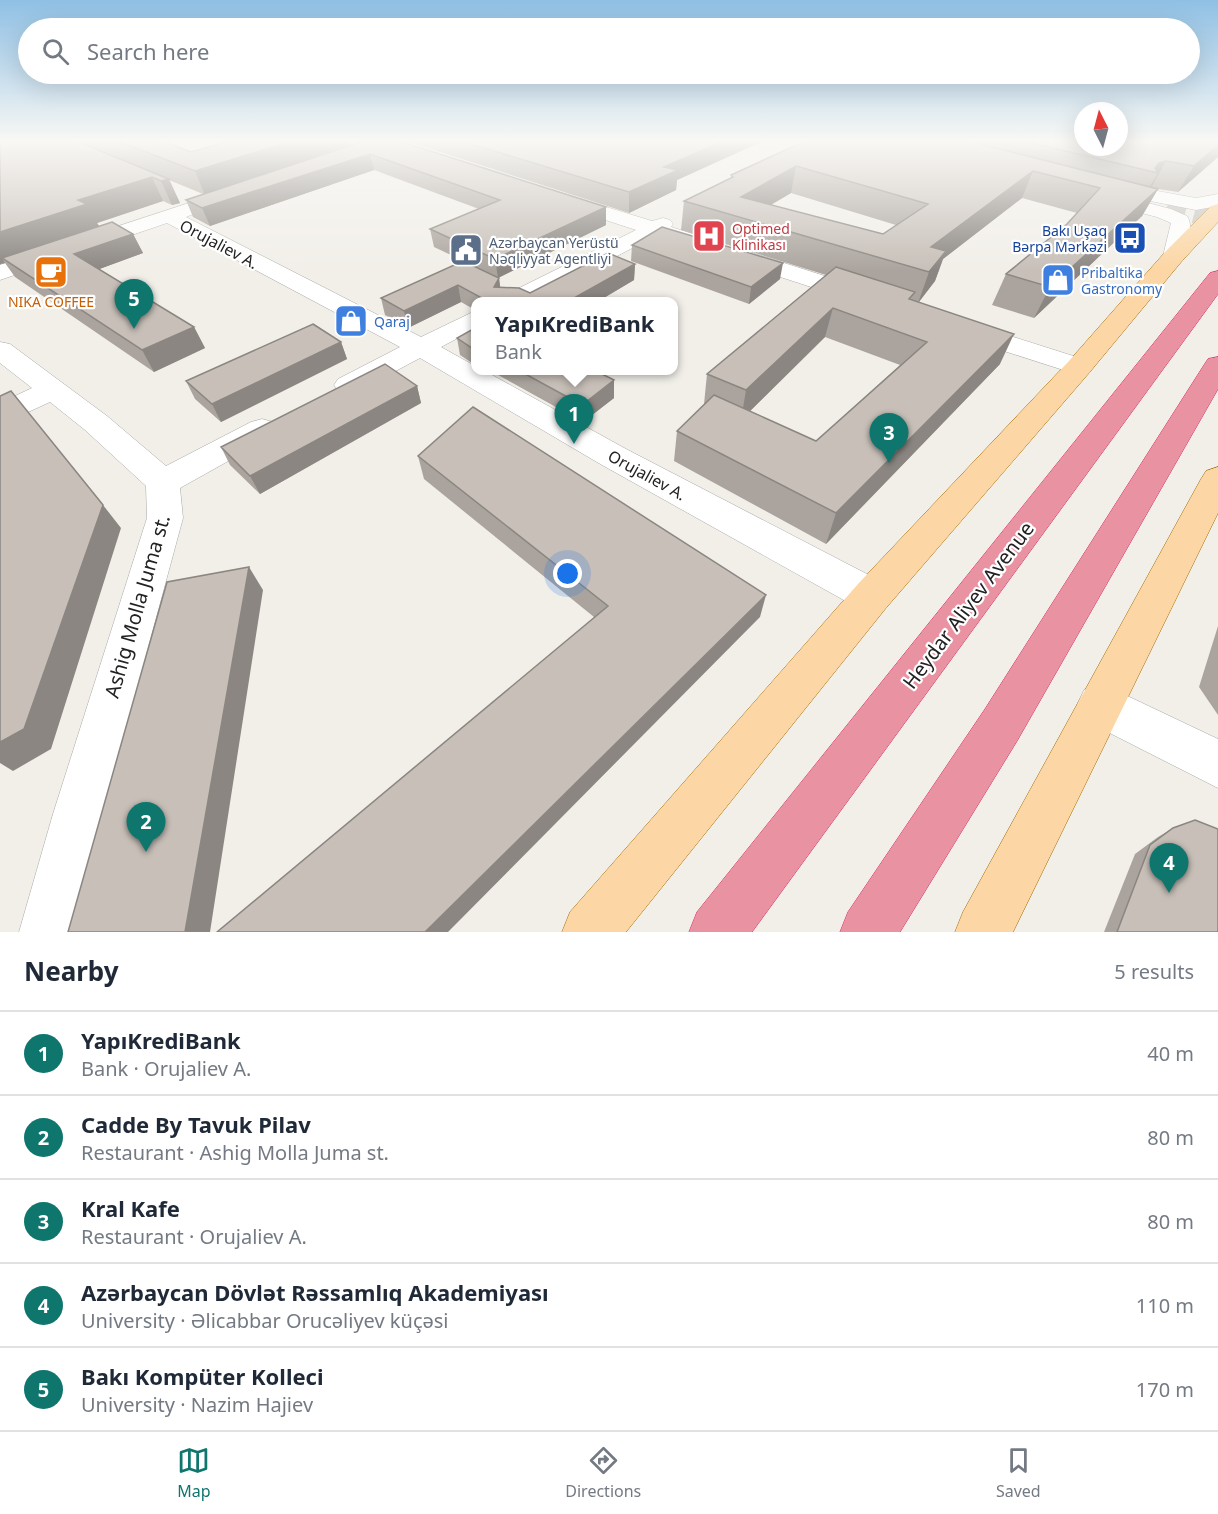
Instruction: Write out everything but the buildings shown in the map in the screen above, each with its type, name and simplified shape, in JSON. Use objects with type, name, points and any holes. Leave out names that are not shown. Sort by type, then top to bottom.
[{"type":"highway","name":"Heydar Aliyev Avenue","points":[[717,932],[1218,278]]},
{"type":"highway","points":[[868,932],[1001,725],[1218,365]]},
{"type":"main road","points":[[590,932],[872,596],[1079,367],[1174,256],[1218,210]]},
{"type":"main road","points":[[983,932],[1218,479]]},
{"type":"street","points":[[1089,186],[1182,203],[1204,204],[1218,200]]},
{"type":"street","points":[[1089,186],[1167,207]]},
{"type":"street","points":[[1089,186],[1180,220],[1182,224],[1174,256]]},
{"type":"street","points":[[544,194],[885,303]]},
{"type":"street","points":[[0,273],[176,206],[204,204]]},
{"type":"street","name":"Orujaliev A.","points":[[176,206],[614,457],[872,596]]},
{"type":"street","points":[[520,297],[676,217]]},
{"type":"street","points":[[327,396],[471,321]]},
{"type":"street","points":[[940,321],[1079,367]]},
{"type":"street","points":[[0,350],[50,391],[96,423],[163,483],[286,417]]},
{"type":"street","points":[[0,415],[50,391]]},
{"type":"street","name":"Ashig Molla Juma st.","points":[[46,932],[78,814],[165,518],[163,483]]},
{"type":"street","points":[[1100,705],[1218,764]]},
{"type":"tunnel","points":[[1167,207],[1218,220]]},
{"type":"place","name":"Optimed Klinikası","points":[[709,236]]},
{"type":"place","name":"Bakı Uşaq Bərpa Mərkəzi","points":[[1130,238]]},
{"type":"place","name":"Azərbaycan Yerüstü Nəqliyyat Agentliyi","points":[[466,250]]},
{"type":"place","name":"NIKA COFFEE","points":[[51,272]]},
{"type":"place","name":"Pribaltika Gastronomy","points":[[1058,280]]},
{"type":"place","name":"Qaraj","points":[[351,321]]},
{"type":"place","name":"Bakı Kompüter Kolleci","points":[[134,329]]},
{"type":"place","name":"YapıKrediBank","points":[[574,444]]},
{"type":"place","name":"Kral Kafe","points":[[889,463]]},
{"type":"place","name":"Cadde By Tavuk Pilav","points":[[146,852]]},
{"type":"place","name":"Azərbaycan Dövlət Rəssamlıq Akademiyası","points":[[1169,893]]}]
